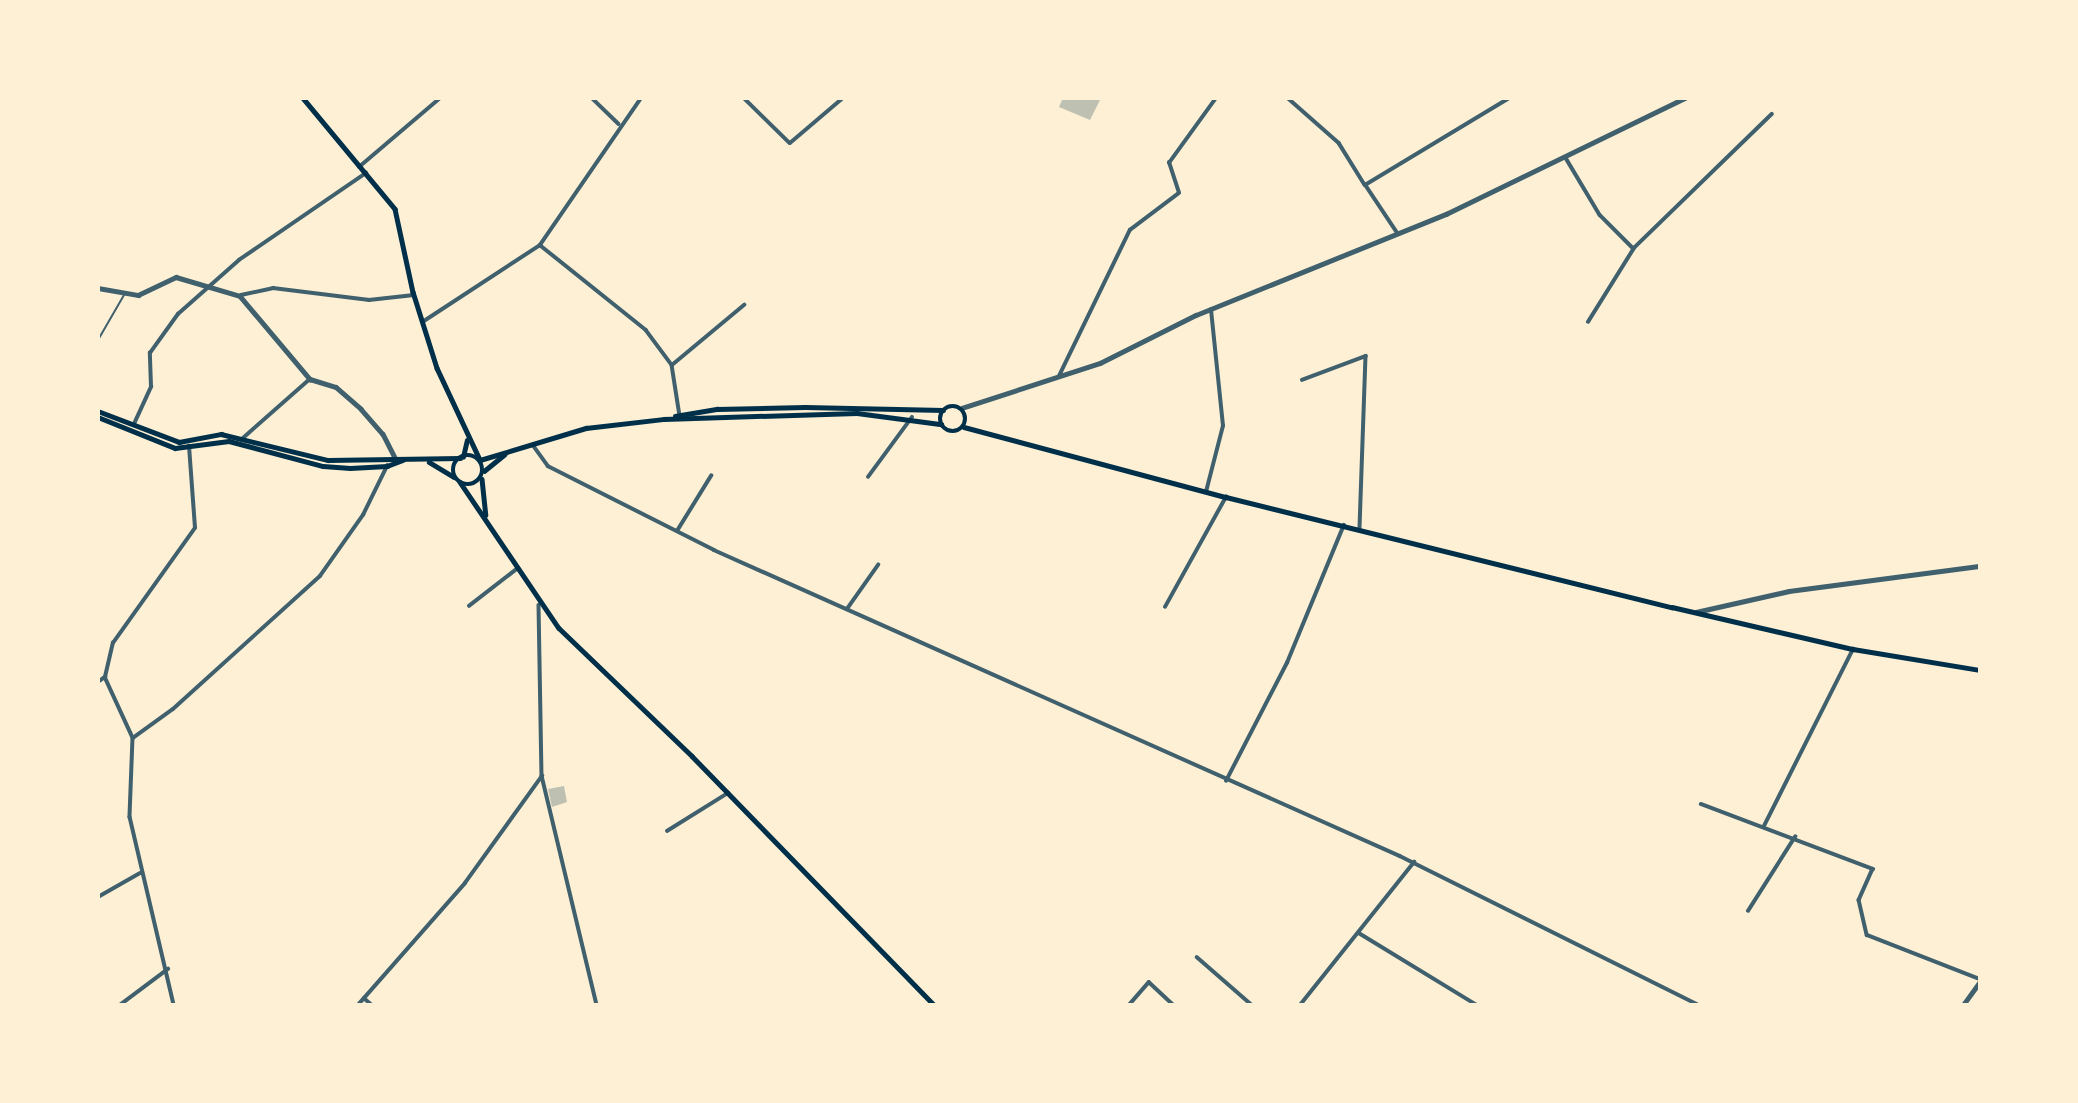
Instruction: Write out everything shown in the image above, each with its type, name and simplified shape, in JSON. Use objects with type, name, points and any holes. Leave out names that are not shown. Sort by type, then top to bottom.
[{"type":"main road","points":[[303,98],[395,209],[414,295],[440,376],[480,460],[486,516]]},
{"type":"main road","points":[[98,411],[169,441],[188,442],[205,435],[243,438],[328,460],[480,460],[505,455],[586,428],[805,407],[943,410],[951,405],[962,408],[967,417],[964,427]]},
{"type":"main road","points":[[941,424],[943,410]]},
{"type":"main road","points":[[680,417],[799,413],[912,417],[941,424],[950,432],[964,427],[1226,498],[1344,524],[1696,612],[1853,649],[1980,670]]},
{"type":"main road","points":[[98,417],[166,446],[189,449],[207,440],[229,441],[323,466],[387,467],[404,460]]},
{"type":"main road","points":[[462,458],[466,435]]},
{"type":"main road","points":[[458,481],[474,483],[505,455]]},
{"type":"main road","points":[[458,481],[452,463],[462,458]]},
{"type":"main road","points":[[425,461],[458,481],[486,516],[538,604],[729,793],[934,1005]]},
{"type":"street","points":[[359,167],[440,98]]},
{"type":"street","points":[[592,98],[620,124]]},
{"type":"street","points":[[424,321],[540,245],[620,124],[641,98]]},
{"type":"street","points":[[744,98],[790,143],[843,98]]},
{"type":"street","points":[[1059,376],[1130,230],[1179,193],[1169,163],[1216,98]]},
{"type":"street","points":[[1288,98],[1339,143],[1398,235]]},
{"type":"street","points":[[1365,185],[1509,98]]},
{"type":"street","points":[[962,408],[1100,363],[1211,310],[1398,235],[1566,158],[1685,98]]},
{"type":"street","points":[[1588,322],[1634,248],[1772,114]]},
{"type":"street","points":[[1566,158],[1600,215],[1634,248]]},
{"type":"street","points":[[134,424],[151,387],[150,353],[178,314],[207,287],[366,173]]},
{"type":"street","points":[[540,245],[646,330],[672,365],[680,417]]},
{"type":"street","points":[[98,288],[124,295],[147,293],[176,277],[240,296],[273,288],[369,300],[414,295]]},
{"type":"street","points":[[240,296],[310,379],[336,387],[352,400],[383,434],[396,460]]},
{"type":"street","points":[[672,365],[744,305]]},
{"type":"street","points":[[1206,492],[1223,426],[1211,310]]},
{"type":"street","points":[[1302,380],[1366,356],[1360,528]]},
{"type":"street","points":[[243,438],[310,379]]},
{"type":"street","points":[[868,477],[912,417]]},
{"type":"street","points":[[174,1005],[168,969],[140,873],[130,817],[133,738],[105,677],[113,643],[195,528],[188,442]]},
{"type":"street","points":[[533,445],[548,466],[677,531],[1226,781],[1413,862],[1699,1005]]},
{"type":"street","points":[[133,738],[173,709],[320,576],[363,515],[387,467]]},
{"type":"street","points":[[677,531],[710,476]]},
{"type":"street","points":[[1164,607],[1226,498]]},
{"type":"street","points":[[1226,781],[1287,663],[1344,524]]},
{"type":"street","points":[[847,608],[877,565]]},
{"type":"street","points":[[1696,612],[1789,591],[1980,566]]},
{"type":"street","points":[[469,606],[518,568]]},
{"type":"street","points":[[538,604],[542,776],[597,1005]]},
{"type":"street","points":[[1765,826],[1853,649]]},
{"type":"street","points":[[98,682],[105,677]]},
{"type":"street","points":[[358,1005],[465,883],[542,776]]},
{"type":"street","points":[[667,831],[729,793]]},
{"type":"street","points":[[1701,804],[1795,837],[1873,869],[1859,900],[1867,935],[1980,980],[1963,1005]]},
{"type":"street","points":[[1748,911],[1795,837]]},
{"type":"street","points":[[1300,1005],[1413,862]]},
{"type":"street","points":[[98,897],[140,873]]},
{"type":"street","points":[[1358,933],[1477,1005]]},
{"type":"street","points":[[1197,957],[1252,1005]]},
{"type":"street","points":[[120,1005],[168,969]]},
{"type":"street","points":[[1129,1005],[1149,982],[1174,1005]]},
{"type":"street","points":[[365,998],[372,1005]]},
{"type":"lane","points":[[98,340],[124,295]]},
{"type":"building","points":[[1057,98],[1101,98],[1090,120],[1059,107],[1062,100]]},
{"type":"building","points":[[564,786],[567,802],[552,807],[548,789]]}]
